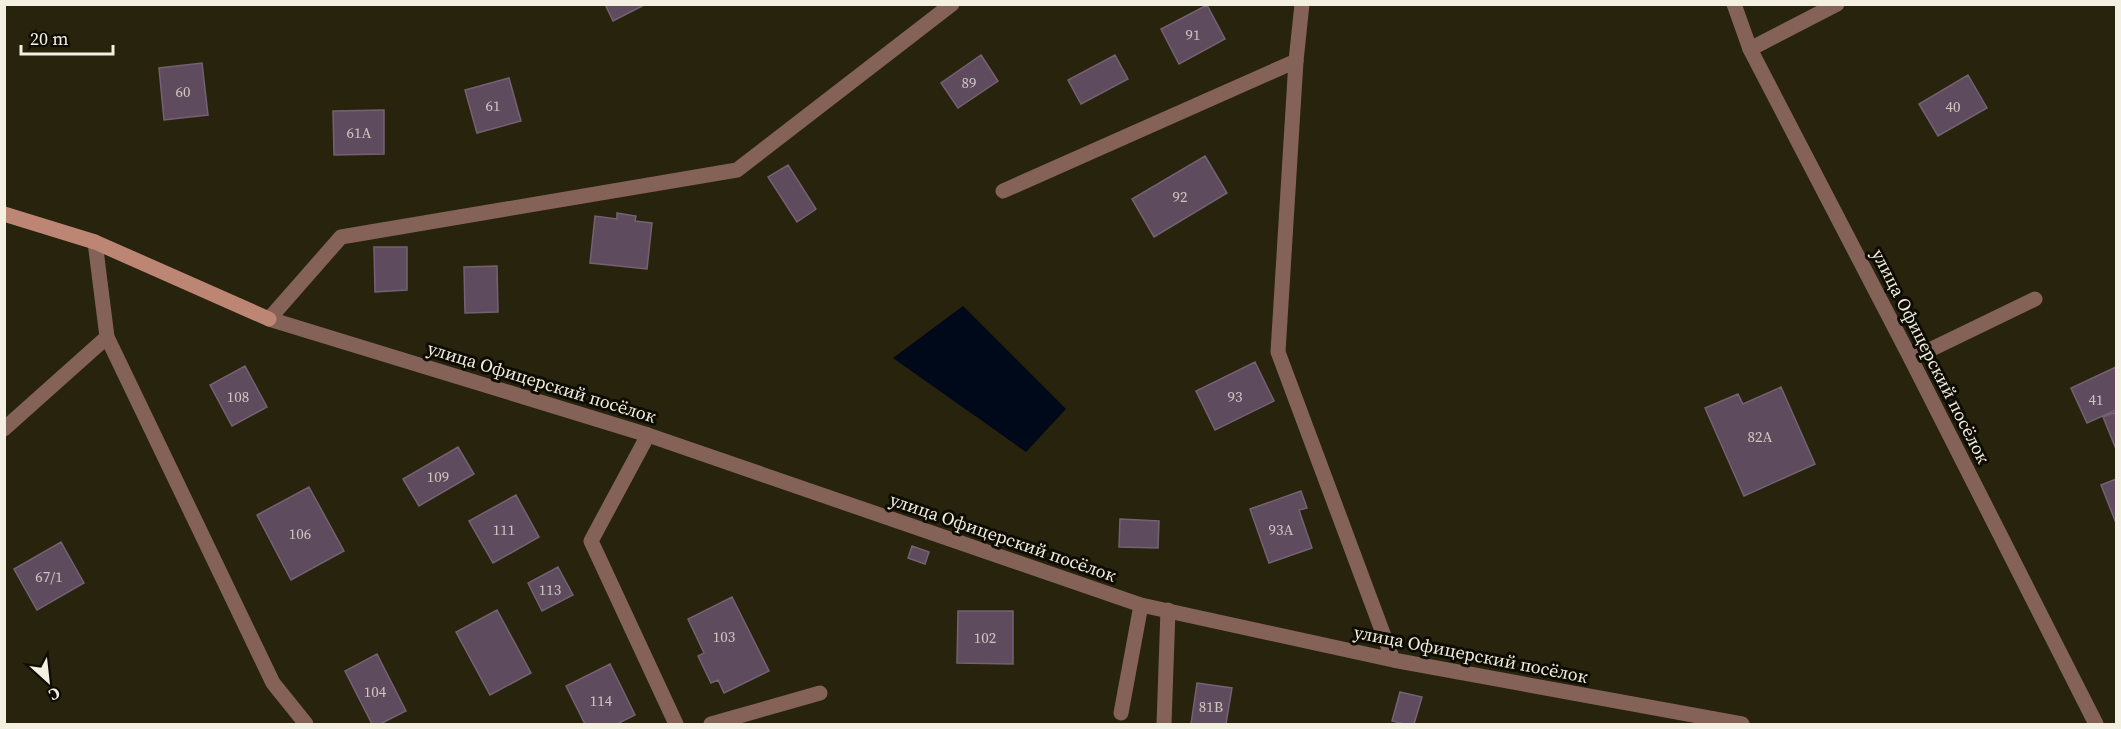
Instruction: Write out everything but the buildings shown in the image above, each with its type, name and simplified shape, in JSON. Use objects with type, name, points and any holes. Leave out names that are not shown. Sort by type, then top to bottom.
[{"type":"street","points":[[270,319],[341,237],[737,171],[952,4]]},
{"type":"street","points":[[1302,4],[1296,61],[1278,352],[1393,660]]},
{"type":"street","name":"улица Офицерский посёлок","points":[[1734,4],[1750,49],[1911,359],[2096,724]]},
{"type":"street","points":[[1750,49],[1837,4]]},
{"type":"street","points":[[1003,190],[1296,61]]},
{"type":"street","name":"улица Офицерский посёлок","points":[[4,214],[95,242],[270,319],[648,435],[1141,605],[1393,660],[1742,724]]},
{"type":"street","points":[[95,242],[107,337],[273,683],[306,724]]},
{"type":"street","points":[[1911,359],[2035,299]]},
{"type":"street","points":[[4,429],[107,337]]},
{"type":"street","points":[[648,435],[591,541],[676,724]]},
{"type":"street","points":[[1121,713],[1141,605]]},
{"type":"street","points":[[1164,724],[1168,610]]},
{"type":"street","points":[[711,724],[820,693]]},
{"type":"water","points":[[963,306],[1066,409],[1026,452],[893,358]]}]
